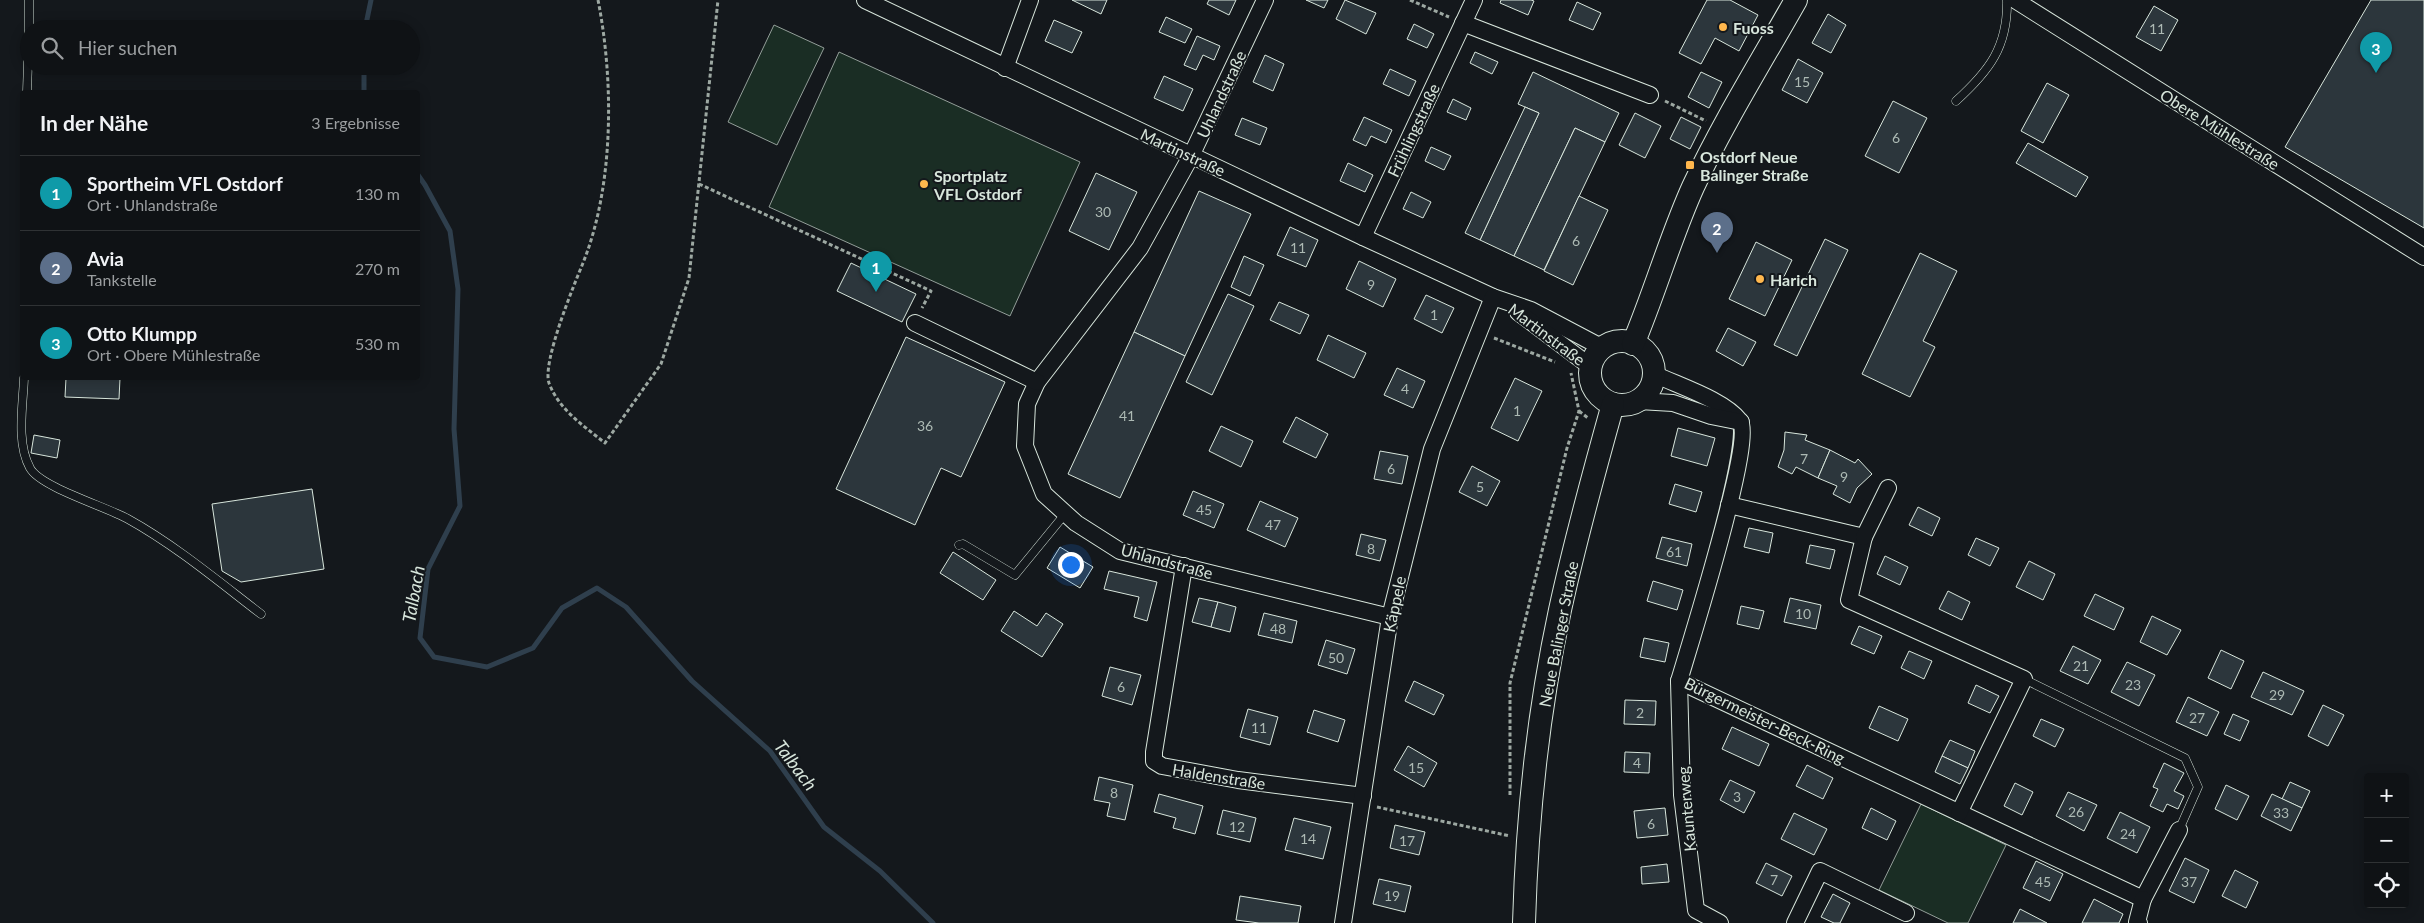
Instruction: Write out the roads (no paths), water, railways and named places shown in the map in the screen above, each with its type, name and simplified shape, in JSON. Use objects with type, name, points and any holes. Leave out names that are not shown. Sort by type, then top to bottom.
[{"type":"main road","points":[[1633,344],[1668,248],[1693,187],[1723,129],[1796,0]]},
{"type":"main road","points":[[1620,341],[1633,344],[1644,349],[1651,359],[1654,374],[1650,390],[1639,401],[1625,405],[1613,404],[1602,398],[1580,368],[1595,357],[1603,348],[1620,341]]},
{"type":"main road","name":"Neue Balinger Straße","points":[[1524,923],[1526,868],[1545,694],[1560,611],[1585,506],[1613,404]]},
{"type":"street","name":"Martinstraße","points":[[865,0],[1363,237],[1498,299],[1531,310],[1603,348]]},
{"type":"street","points":[[1005,68],[1030,0]]},
{"type":"street","name":"Uhlandstraße","points":[[1265,0],[1191,156],[1140,248],[1036,382],[1027,404],[1026,446],[1044,494],[1076,523],[1120,551],[1390,617]]},
{"type":"street","name":"Frühlingstraße","points":[[1363,237],[1474,0]]},
{"type":"street","name":"Obere Mühlestraße","points":[[2015,0],[2424,258]]},
{"type":"street","points":[[1463,23],[1650,94]]},
{"type":"street","name":"Martinstraße","points":[[1498,299],[1580,368]]},
{"type":"street","name":"Käppele","points":[[1342,923],[1390,617],[1432,449],[1479,332],[1498,299]]},
{"type":"street","points":[[915,323],[1036,382]]},
{"type":"street","points":[[1654,374],[1725,407],[1741,422]]},
{"type":"street","points":[[1639,401],[1673,403],[1711,416],[1741,422]]},
{"type":"street","name":"Bürgermeister-Beck-Ring","points":[[1741,422],[1744,430],[1742,450],[1729,505],[1679,681],[2144,899]]},
{"type":"street","points":[[1888,488],[1864,537],[1849,600],[2024,680],[1959,813]]},
{"type":"street","points":[[1729,505],[1864,537]]},
{"type":"street","name":"Haldenstraße","points":[[1184,566],[1154,761],[1162,766],[1362,800]]},
{"type":"street","name":"Kaunterweg","points":[[1679,681],[1682,794],[1696,910],[1720,923]]},
{"type":"street","points":[[2139,923],[2137,922],[2144,899],[2179,830]]},
{"type":"street","points":[[1795,923],[1820,871],[1906,913]]},
{"type":"lane","points":[[29,20],[30,0]]},
{"type":"lane","points":[[1956,102],[1982,78],[2000,46],[2008,20],[2007,0]]},
{"type":"lane","points":[[27,90],[28,75]]},
{"type":"lane","points":[[24,380],[23,443],[30,469],[55,487],[127,518],[200,567],[261,614]]},
{"type":"lane","points":[[959,545],[963,544],[1015,575],[1065,514]]},
{"type":"lane","points":[[2024,680],[2185,758],[2198,787],[2179,830]]},
{"type":"waterway","name":"Talbach","points":[[367,20],[371,0]]},
{"type":"waterway","name":"Talbach","points":[[364,75],[364,90]]},
{"type":"waterway","name":"Talbach","points":[[420,178],[450,231],[458,289],[454,429],[460,506],[428,569],[420,638],[434,657],[487,667],[533,648],[562,608],[597,588],[626,607],[692,681],[770,751],[824,827],[880,871],[933,923]]},
{"type":"place","name":"Fuoss","points":[[1723,27]]},
{"type":"place","name":"Otto Klumpp","points":[[2376,73]]},
{"type":"place","name":"Ostdorf Neue Balinger Straße","points":[[1690,165]]},
{"type":"place","name":"Sportplatz VFL Ostdorf","points":[[924,184]]},
{"type":"place","name":"Avia","points":[[1717,253]]},
{"type":"place","name":"Harich","points":[[1760,279]]},
{"type":"place","name":"Sportheim VFL Ostdorf","points":[[876,292]]}]
